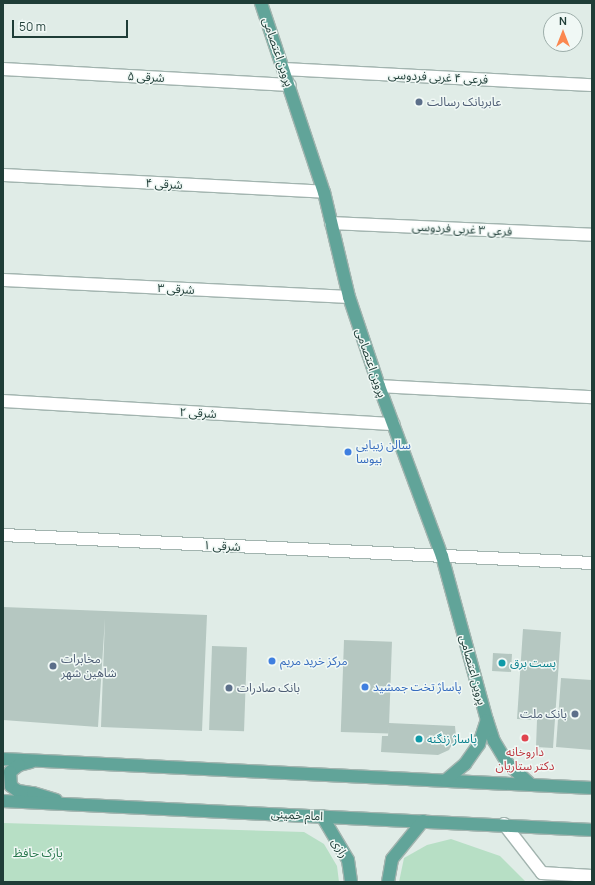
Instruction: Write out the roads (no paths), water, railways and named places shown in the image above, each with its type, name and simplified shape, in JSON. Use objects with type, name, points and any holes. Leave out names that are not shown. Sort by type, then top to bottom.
[{"type":"main road","name":"پروین اعتصامی","points":[[260,3],[290,85],[324,192],[349,297],[392,424],[442,556],[494,741],[508,764],[531,785]]},
{"type":"main road","points":[[446,780],[465,764],[479,744],[487,720]]},
{"type":"main road","points":[[3,759],[592,788]]},
{"type":"main road","points":[[38,760],[19,765],[10,772],[11,786],[18,791],[33,793],[74,806]]},
{"type":"main road","name":"امام خمینی","points":[[3,801],[74,806],[322,816],[423,822],[504,824],[592,830]]},
{"type":"main road","name":"رازی","points":[[322,816],[348,860],[351,882]]},
{"type":"main road","points":[[388,882],[392,859],[423,822]]},
{"type":"street","name":"۵ شرقی","points":[[3,69],[290,85]]},
{"type":"street","name":"فرعی ۴ غربی فردوسی","points":[[284,69],[592,85]]},
{"type":"street","name":"۴ شرقی","points":[[3,175],[324,192]]},
{"type":"street","name":"فرعی ۳ غربی فردوسی","points":[[331,223],[592,235]]},
{"type":"street","name":"۳ شرقی","points":[[3,280],[349,297]]},
{"type":"street","points":[[379,386],[592,397]]},
{"type":"street","name":"۲ شرقی","points":[[3,401],[392,424]]},
{"type":"street","name":"۱ شرقی","points":[[3,535],[592,562]]},
{"type":"street","points":[[504,824],[542,873],[592,876]]},
{"type":"place","name":"عابربانک رسالت","points":[[419,102]]},
{"type":"place","name":"سالن زیبایی بیوسا","points":[[348,452]]},
{"type":"place","name":"مرکز خرید مریم","points":[[272,661]]},
{"type":"place","name":"پست برق","points":[[502,663]]},
{"type":"place","name":"مخابرات شاهین شهر","points":[[53,666]]},
{"type":"place","name":"پاساژ تخت جمشید","points":[[365,687]]},
{"type":"place","name":"بانک صادرات","points":[[229,688]]},
{"type":"place","name":"بانک ملت","points":[[575,714]]},
{"type":"place","name":"داروخانه دکتر ستاریان","points":[[525,738]]},
{"type":"place","name":"پاساژ زنگنه","points":[[419,739]]},
{"type":"park label","name":"پارک حافظ","points":[[38,853]]}]
